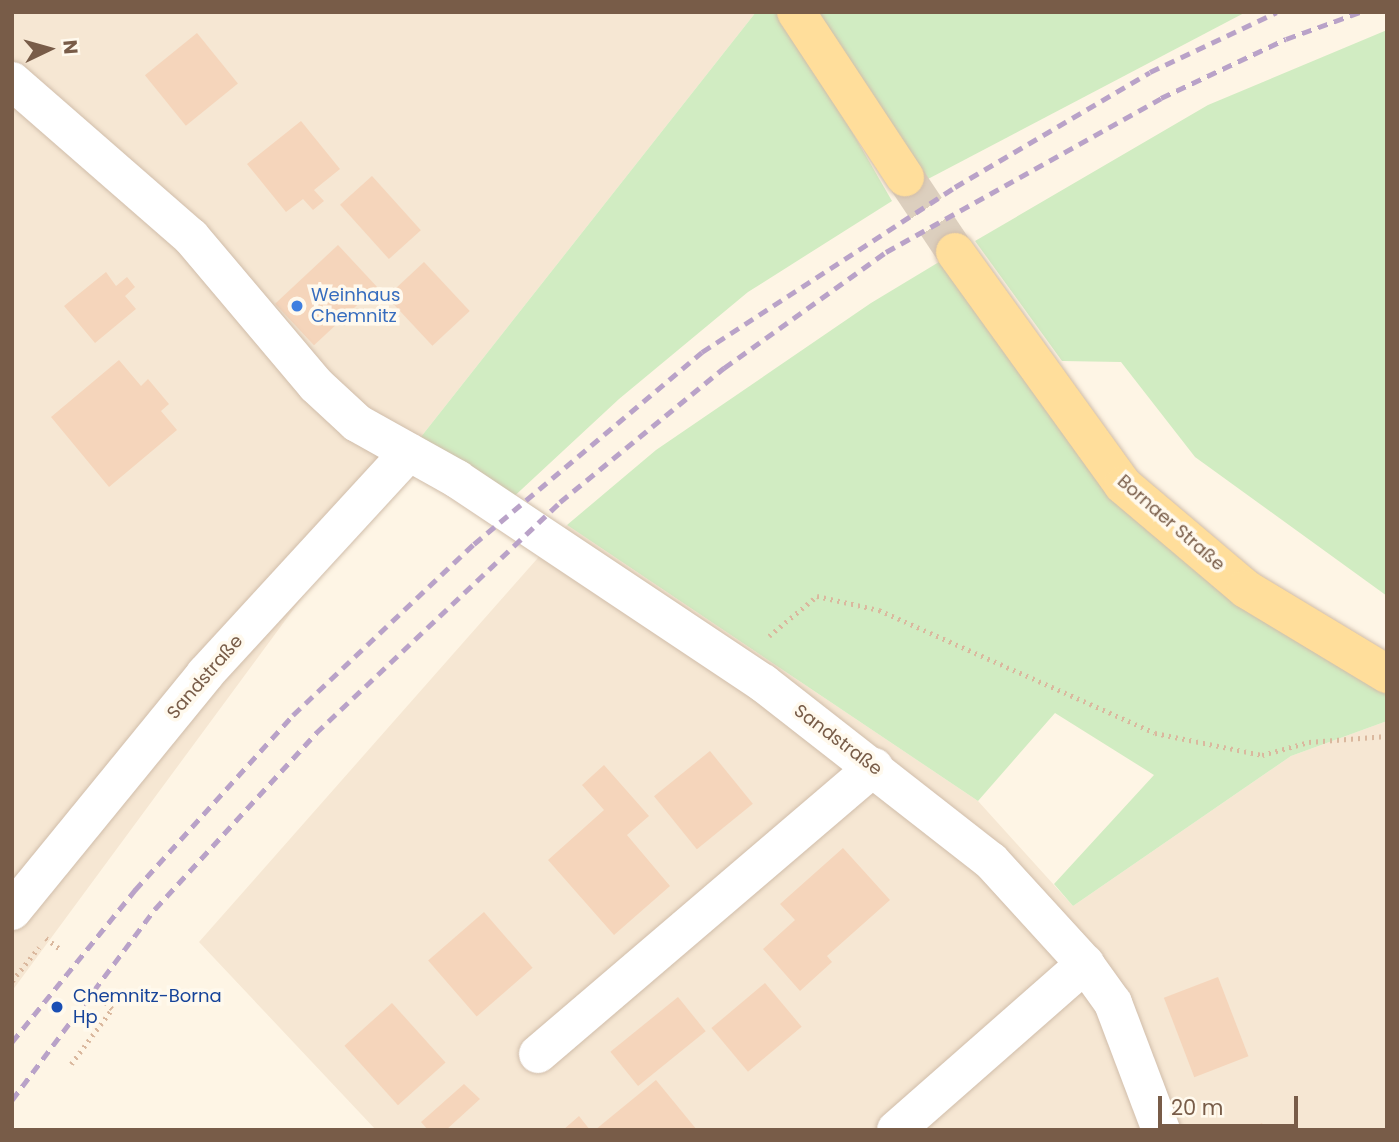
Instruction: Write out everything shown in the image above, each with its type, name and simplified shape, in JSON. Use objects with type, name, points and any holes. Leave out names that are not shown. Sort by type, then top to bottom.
[{"type":"main road","points":[[796,12],[905,177]]},
{"type":"main road","name":"Bornaer Straße","points":[[955,252],[1122,485],[1246,589],[1387,674]]},
{"type":"street","name":"Sandstraße","points":[[12,81],[191,237],[308,375],[357,423],[554,542],[734,664],[874,767],[991,861],[1085,964],[1113,1003],[1161,1130]]},
{"type":"street","name":"Sandstraße","points":[[12,911],[205,674],[409,452]]},
{"type":"street","points":[[538,1054],[874,767]]},
{"type":"street","points":[[896,1130],[1085,964]]},
{"type":"path","points":[[734,664],[817,596],[879,610],[1155,733],[1262,755],[1309,742],[1387,736]]},
{"type":"path","points":[[12,981],[46,938]]},
{"type":"path","points":[[71,1064],[113,1009],[102,1000]]},
{"type":"shaded area","points":[[12,12],[756,12],[413,447],[12,991]]},
{"type":"shaded area","points":[[567,525],[978,801],[1073,906],[1291,756],[1387,721],[1387,1130],[376,1130],[199,942]]},
{"type":"green space","points":[[756,12],[783,12],[892,201],[748,292],[619,399],[507,503],[413,447]]},
{"type":"green space","points":[[807,12],[1246,12],[928,179]]},
{"type":"green space","points":[[1387,30],[1387,596],[1195,457],[1121,362],[1062,361],[975,241],[1208,105]]},
{"type":"green space","points":[[939,262],[1114,497],[1387,689],[1387,721],[1291,756],[1073,906],[1054,884],[1154,775],[1055,713],[978,801],[567,525],[656,450],[871,303]]},
{"type":"building","points":[[197,33],[238,84],[186,126],[145,75]]},
{"type":"building","points":[[301,121],[340,169],[314,190],[324,201],[313,210],[303,199],[286,212],[247,164]]},
{"type":"building","points":[[372,176],[421,230],[389,259],[340,205]]},
{"type":"building","points":[[338,245],[377,287],[314,345],[275,304]]},
{"type":"building","points":[[424,262],[470,311],[432,346],[387,297]]},
{"type":"building","points":[[106,272],[116,286],[127,277],[135,287],[125,296],[136,309],[95,343],[64,306]]},
{"type":"building","points":[[119,360],[141,386],[148,379],[169,404],[161,411],[177,430],[109,487],[51,417]]},
{"type":"building","points":[[710,751],[753,804],[697,849],[654,796]]},
{"type":"building","points":[[604,765],[649,816],[627,835],[670,886],[614,935],[548,860],[604,810],[582,785]]},
{"type":"building","points":[[843,848],[890,900],[827,956],[832,962],[800,991],[763,949],[795,920],[780,904]]},
{"type":"building","points":[[484,912],[533,968],[477,1016],[428,961]]},
{"type":"building","points":[[1218,977],[1248,1056],[1194,1077],[1164,998]]},
{"type":"building","points":[[765,983],[802,1027],[748,1072],[711,1028]]},
{"type":"building","points":[[678,997],[706,1031],[638,1086],[610,1052]]},
{"type":"building","points":[[392,1003],[446,1062],[398,1105],[344,1046]]},
{"type":"building","points":[[656,1080],[697,1130],[595,1130]]},
{"type":"building","points":[[464,1084],[480,1099],[446,1130],[428,1130],[421,1122]]},
{"type":"building","points":[[579,1116],[590,1130],[563,1130]]},
{"type":"building","points":[[1262,1123],[1265,1130],[1247,1130]]},
{"type":"tunnel","points":[[905,177],[955,252]]},
{"type":"railway","points":[[12,1042],[135,890],[293,715],[474,544],[702,352],[955,187],[1150,72],[1277,12]]},
{"type":"railway","points":[[12,1100],[155,909],[316,733],[560,502],[724,368],[886,252],[1161,98],[1286,39],[1360,12]]},
{"type":"place","name":"Weinhaus Chemnitz","points":[[297,306]]},
{"type":"place","name":"Chemnitz-Borna Hp","points":[[57,1007]]}]
